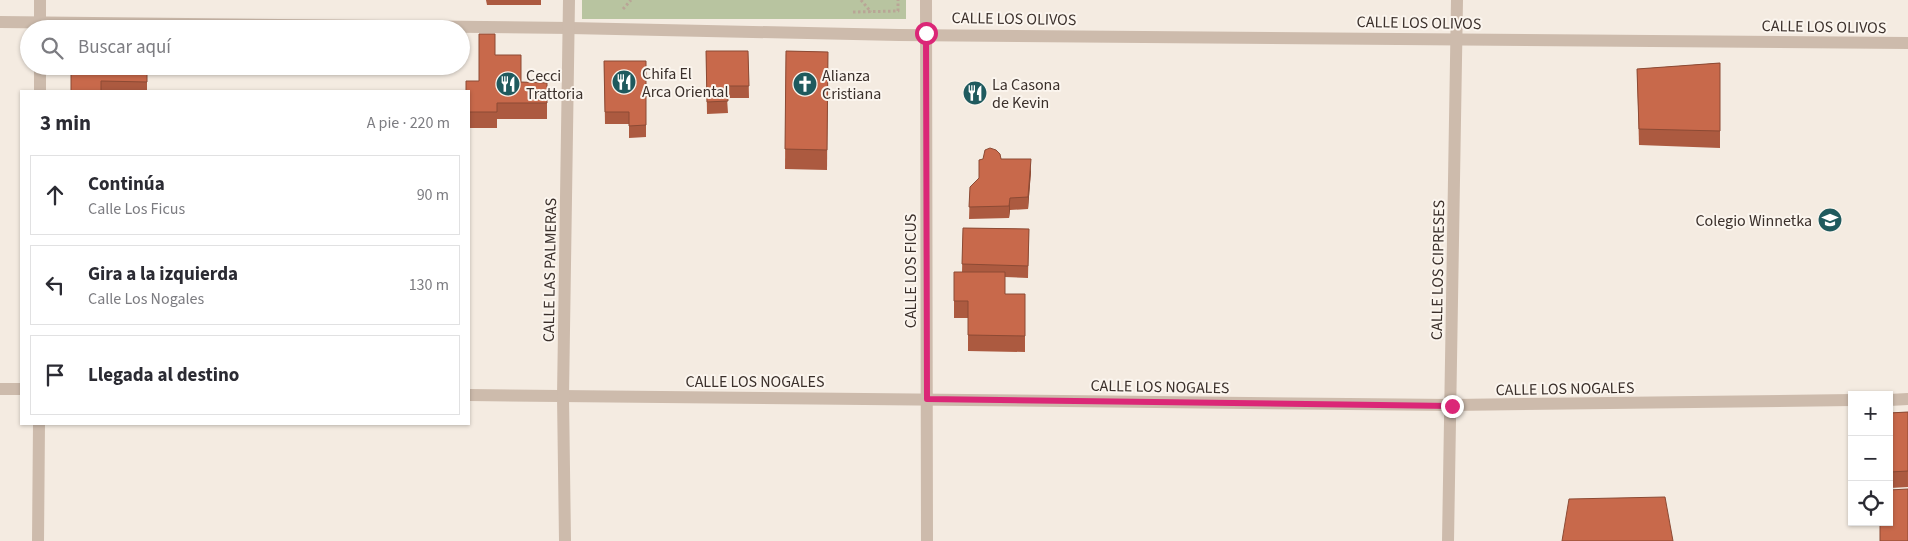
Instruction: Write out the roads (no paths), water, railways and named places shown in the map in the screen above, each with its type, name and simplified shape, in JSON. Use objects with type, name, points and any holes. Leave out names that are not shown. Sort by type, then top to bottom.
[{"type":"street","points":[[40,0],[40,20]]},
{"type":"street","name":"CALLE LAS PALMERAS","points":[[565,541],[563,396],[570,0]]},
{"type":"street","name":"CALLE LOS FICUS","points":[[926,0],[927,541]]},
{"type":"street","name":"CALLE LOS CIPRESES","points":[[1448,541],[1452,406],[1457,0]]},
{"type":"street","name":"CALLE LOS OLIVOS","points":[[0,22],[20,24]]},
{"type":"street","name":"CALLE LOS OLIVOS","points":[[470,27],[889,34],[1908,43]]},
{"type":"street","points":[[40,75],[40,90]]},
{"type":"street","points":[[0,389],[20,389]]},
{"type":"street","name":"CALLE LOS NOGALES","points":[[470,395],[1452,406],[1848,400]]},
{"type":"street","points":[[1893,400],[1908,400]]},
{"type":"street","points":[[38,541],[40,425]]},
{"type":"place","name":"Chifa El Arca Oriental","points":[[624,82]]},
{"type":"place","name":"Cecci Trattoria","points":[[508,84]]},
{"type":"place","name":"Alianza Cristiana","points":[[805,84]]},
{"type":"place","name":"La Casona de Kevin","points":[[975,93]]},
{"type":"place","name":"Colegio Winnetka","points":[[1830,220]]}]
